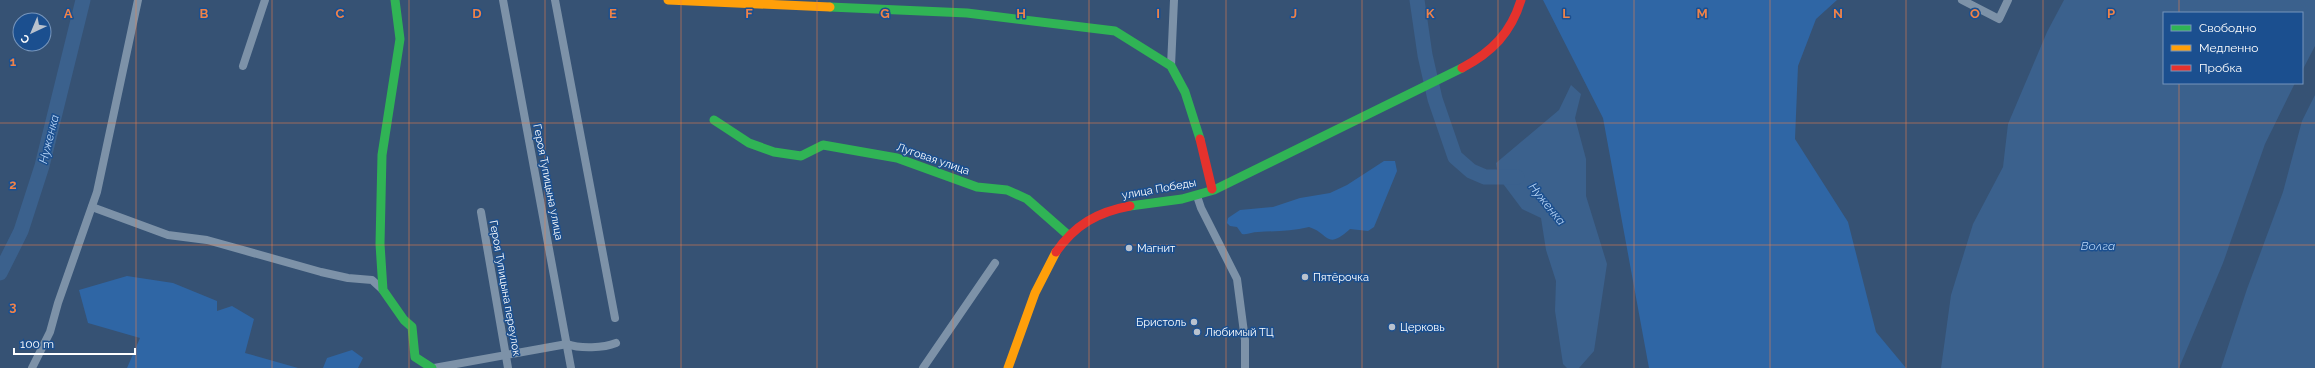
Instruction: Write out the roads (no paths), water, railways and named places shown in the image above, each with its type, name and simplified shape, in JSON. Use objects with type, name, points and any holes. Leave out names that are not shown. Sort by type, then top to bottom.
[{"type":"street","points":[[32,368],[50,332],[58,303],[92,207],[120,92],[138,0]]},
{"type":"street","points":[[243,66],[265,0]]},
{"type":"street","points":[[383,290],[383,268],[380,244],[382,155],[400,38],[395,0]]},
{"type":"street","name":"Героя Тупицына улица","points":[[503,0],[571,368]]},
{"type":"street","points":[[555,0],[615,318]]},
{"type":"street","points":[[668,0],[967,13],[1115,31],[1171,66],[1185,92],[1206,160],[1212,189]]},
{"type":"street","points":[[1171,66],[1174,0]]},
{"type":"street","name":"улица Победы","points":[[1008,368],[1019,335],[1058,247],[1068,235],[1089,219],[1106,212],[1197,196],[1321,138],[1409,94],[1485,54],[1498,44],[1511,26],[1522,0]]},
{"type":"street","points":[[1962,0],[1999,19],[2008,0]]},
{"type":"street","name":"Луговая улица","points":[[714,120],[750,142],[774,152],[801,156],[823,145],[896,158],[977,187],[1007,190],[1027,199],[1068,235]]},
{"type":"street","points":[[1197,196],[1201,208],[1238,284],[1245,340],[1245,368]]},
{"type":"street","points":[[92,207],[168,235],[207,240],[321,272],[348,278],[372,280],[383,290],[404,320],[412,327],[415,357],[433,368],[567,344],[573,346],[608,346],[616,343]]},
{"type":"street","name":"Героя Тупицына переулок","points":[[481,212],[508,368]]},
{"type":"street","points":[[923,368],[996,263]]},
{"type":"water","name":"Волга","points":[[2064,0],[2315,0],[2315,46],[2303,69],[2303,12],[2163,12],[2163,84],[2295,84],[2265,144],[2223,263],[2179,368],[1941,368],[1951,295],[1973,224],[2003,167],[2008,124],[2047,32]]},
{"type":"water","points":[[1571,85],[1581,94],[1575,118],[1586,159],[1586,196],[1607,264],[1594,351],[1579,368],[1567,368],[1563,364],[1555,311],[1556,281],[1546,250],[1541,218],[1522,209],[1498,177],[1496,163],[1559,110]]},
{"type":"water","points":[[2315,95],[2315,368],[2221,368],[2247,289],[2283,192],[2302,121]]},
{"type":"waterway","name":"Нуженка","points":[[0,273],[21,231],[42,166],[83,0]]},
{"type":"waterway","name":"Нуженка","points":[[1417,0],[1425,55],[1435,99],[1455,157],[1471,171],[1485,177],[1517,177]]},
{"type":"place","name":"Магнит","points":[[1129,248]]},
{"type":"place","name":"Пятёрочка","points":[[1305,277]]},
{"type":"place","name":"Бристоль","points":[[1194,322]]},
{"type":"place","name":"Церковь","points":[[1392,327]]},
{"type":"place","name":"Любимый ТЦ","points":[[1197,332]]}]
